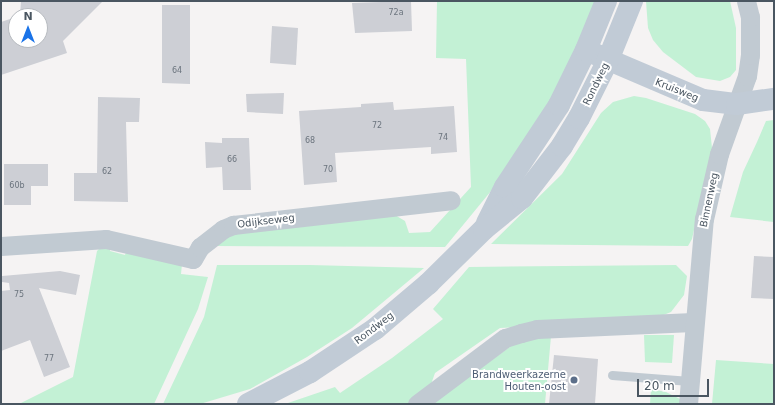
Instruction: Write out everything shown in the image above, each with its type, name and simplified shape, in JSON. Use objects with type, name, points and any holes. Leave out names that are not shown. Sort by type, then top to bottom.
[{"type":"main road","name":"Rondweg","points":[[484,229],[505,187],[559,105],[586,50],[606,1]]},
{"type":"main road","name":"Rondweg","points":[[248,404],[310,372],[374,329],[428,284],[484,229],[522,198],[545,170],[579,118],[608,60],[632,1]]},
{"type":"main road","name":"Kruisweg","points":[[586,50],[694,98],[737,104],[768,100]]},
{"type":"street","name":"Binnenweg","points":[[688,404],[693,322],[706,211],[725,133],[747,76],[750,55],[750,17],[746,1]]},
{"type":"street","name":"Odijkseweg","points":[[1,246],[106,239],[193,259],[200,247],[223,229],[233,225],[451,200]]},
{"type":"street","points":[[417,404],[506,338],[520,333],[536,329],[693,322]]},
{"type":"lane","points":[[612,375],[690,381]]},
{"type":"green space","points":[[437,1],[599,1],[558,89],[491,191],[445,247],[214,246],[229,233],[395,215],[405,221],[409,233],[430,232],[471,187],[466,59],[436,58]]},
{"type":"green space","points":[[646,1],[730,1],[736,28],[736,70],[730,77],[720,81],[696,77],[663,52],[653,40],[648,28]]},
{"type":"green space","points":[[634,96],[646,98],[695,114],[705,121],[710,129],[712,148],[692,239],[688,246],[491,244],[562,174],[601,113],[613,102]]},
{"type":"green space","points":[[774,120],[774,222],[730,217],[743,172],[766,121]]},
{"type":"green space","points":[[102,246],[110,246],[110,251],[125,255],[127,249],[182,264],[181,274],[208,277],[198,309],[154,404],[19,404],[73,377],[97,251]]},
{"type":"green space","points":[[217,265],[310,265],[424,268],[352,328],[307,357],[250,389],[200,404],[163,404],[204,317]]},
{"type":"green space","points":[[676,265],[687,276],[684,295],[671,312],[651,320],[500,328],[435,373],[429,390],[409,404],[285,404],[335,387],[340,393],[392,358],[443,319],[433,309],[469,267]]},
{"type":"green space","points":[[644,335],[674,335],[672,363],[645,362]]},
{"type":"green space","points":[[551,336],[545,404],[431,404],[511,346],[523,341]]},
{"type":"green space","points":[[716,360],[774,364],[774,404],[712,404]]},
{"type":"green space","points":[[651,389],[666,392],[680,399],[680,404],[650,404]]},
{"type":"building","points":[[21,1],[103,1],[63,41],[67,53],[1,75],[1,22],[8,20],[8,48],[48,48],[48,8],[21,8]]},
{"type":"building","points":[[411,1],[412,31],[355,33],[352,3]]},
{"type":"building","points":[[162,5],[190,5],[190,84],[162,83]]},
{"type":"building","points":[[272,26],[298,28],[296,65],[270,63]]},
{"type":"building","points":[[284,93],[283,114],[247,112],[246,94]]},
{"type":"building","points":[[98,97],[140,98],[139,122],[126,122],[128,202],[74,201],[74,173],[97,173]]},
{"type":"building","points":[[393,102],[394,110],[454,106],[457,152],[431,154],[431,147],[335,153],[337,182],[304,185],[299,111],[361,107],[361,104]]},
{"type":"building","points":[[222,138],[249,138],[251,190],[223,190],[222,167],[206,168],[205,142],[222,143]]},
{"type":"building","points":[[4,164],[48,164],[48,186],[31,186],[31,205],[4,205]]},
{"type":"building","points":[[754,256],[774,257],[774,299],[751,298]]},
{"type":"building","points":[[60,271],[80,275],[76,295],[39,288],[70,367],[44,377],[30,340],[1,351],[1,291],[10,290],[9,283],[2,282],[2,276]]},
{"type":"building","points":[[554,355],[598,359],[595,404],[549,404]]},
{"type":"place","name":"Brandweerkazerne Houten-oost","points":[[574,380]]}]
